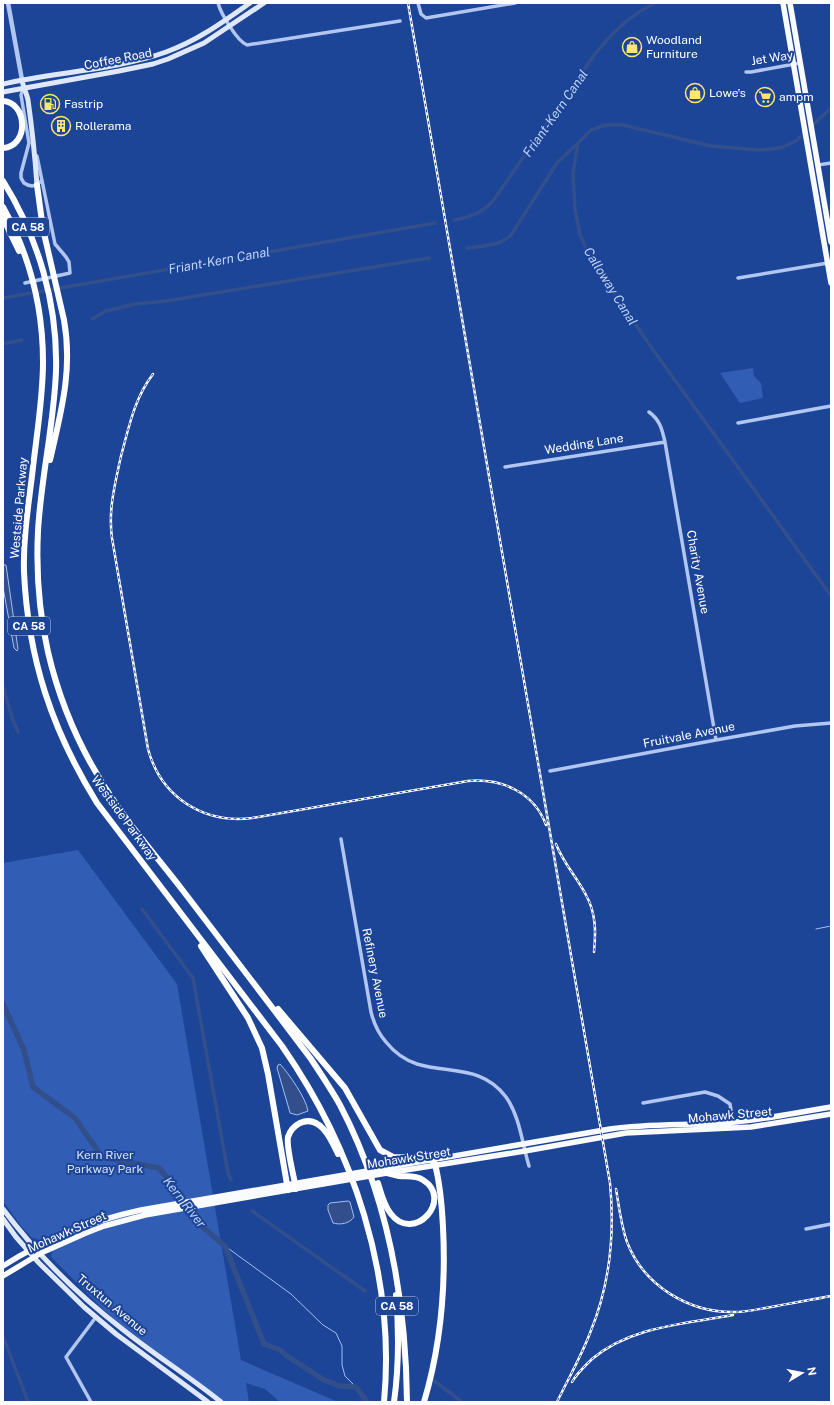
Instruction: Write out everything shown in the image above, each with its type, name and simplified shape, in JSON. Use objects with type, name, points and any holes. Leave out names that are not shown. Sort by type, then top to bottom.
[{"type":"highway","points":[[3,101],[10,101],[17,107],[20,115],[22,130],[20,138],[14,145],[3,148]]},
{"type":"highway","name":"Westside Parkway","points":[[3,181],[27,224],[35,245],[45,277],[55,337],[56,369],[54,404],[38,528],[37,560],[40,605],[48,651],[54,676],[75,734],[88,761],[119,809],[311,1058],[340,1104],[356,1137],[368,1168],[376,1190],[387,1230]]},
{"type":"highway","points":[[40,182],[43,230],[67,335],[68,358],[66,383],[42,493]]},
{"type":"highway","name":"Westside Parkway","points":[[3,207],[18,237],[27,260],[38,304],[43,351],[42,387],[26,524],[24,572],[29,622],[42,685],[59,731],[84,781],[113,824],[274,1034],[309,1087],[331,1128],[345,1159],[365,1218],[374,1258],[379,1286],[385,1344],[385,1372]]},
{"type":"highway","points":[[3,218],[22,257],[27,260]]},
{"type":"highway","points":[[178,909],[248,1018],[259,1042],[268,1074],[287,1188]]},
{"type":"highway","points":[[259,989],[296,1028],[339,1080],[353,1100],[380,1150],[395,1158],[422,1158],[434,1163],[442,1215],[444,1266],[442,1305],[437,1348],[424,1402]]},
{"type":"highway","points":[[340,1104],[362,1144],[391,1214],[397,1220],[407,1223],[415,1223],[425,1218],[430,1212],[433,1204],[433,1195],[429,1185],[424,1180],[415,1176],[398,1176],[382,1172]]},
{"type":"highway","points":[[296,1186],[288,1143],[289,1136],[293,1128],[299,1124],[307,1121],[315,1122],[323,1128],[335,1147],[365,1218]]},
{"type":"highway","points":[[387,1230],[401,1302],[407,1402]]},
{"type":"highway","name":"CA 58","points":[[387,1230],[397,1314],[398,1348],[394,1402]]},
{"type":"highway","points":[[381,1402],[385,1372]]},
{"type":"highway","points":[[384,1402],[385,1372]]},
{"type":"main road","name":"Coffee Road","points":[[3,84],[151,57],[185,44],[200,36],[250,3]]},
{"type":"main road","name":"Coffee Road","points":[[3,92],[153,64],[192,48],[230,26],[264,3]]},
{"type":"main road","points":[[783,3],[804,126],[810,139],[818,165],[831,242]]},
{"type":"main road","points":[[790,3],[811,122],[811,166],[831,283]]},
{"type":"main road","points":[[153,64],[155,59],[183,49],[185,44]]},
{"type":"main road","points":[[84,76],[85,73],[102,70],[107,66]]},
{"type":"main road","points":[[22,80],[23,89],[28,98],[40,182]]},
{"type":"main road","points":[[811,166],[816,171],[821,199],[825,205]]},
{"type":"main road","name":"Mohawk Street","points":[[382,1172],[434,1163],[523,1143],[611,1132],[650,1125],[754,1120],[831,1107]]},
{"type":"main road","name":"Mohawk Street","points":[[611,1132],[751,1127],[831,1113]]},
{"type":"main road","name":"Mohawk Street","points":[[3,1266],[35,1247],[80,1226],[141,1210],[287,1188],[434,1163],[525,1151],[594,1134]]},
{"type":"main road","name":"Mohawk Street","points":[[3,1276],[41,1253],[104,1226],[211,1200]]},
{"type":"main road","name":"Truxtun Avenue","points":[[3,1209],[35,1247],[80,1293],[111,1320],[221,1402]]},
{"type":"main road","name":"Truxtun Avenue","points":[[3,1219],[34,1258],[61,1286],[116,1334],[208,1402]]},
{"type":"main road","points":[[194,1382],[206,1395],[208,1402],[215,1402]]},
{"type":"street","points":[[8,3],[22,80]]},
{"type":"street","points":[[218,3],[220,12],[242,42],[247,45],[400,21]]},
{"type":"street","points":[[418,3],[423,16],[426,18],[432,18],[515,3]]},
{"type":"street","name":"Jet Way","points":[[746,72],[800,63]]},
{"type":"street","points":[[23,89],[21,94],[28,143],[21,178],[26,185],[30,186],[40,182],[45,195],[55,244],[69,262],[70,273],[25,283]]},
{"type":"street","points":[[818,165],[831,163]]},
{"type":"street","points":[[738,278],[828,263]]},
{"type":"street","points":[[738,423],[831,406]]},
{"type":"street","name":"Charity Avenue","points":[[649,412],[655,416],[661,424],[665,442],[716,740]]},
{"type":"street","name":"Wedding Lane","points":[[505,467],[665,442]]},
{"type":"street","name":"Fruitvale Avenue","points":[[550,771],[795,726],[831,723]]},
{"type":"street","name":"Refinery Avenue","points":[[341,839],[371,1012],[377,1029],[390,1047],[406,1060],[426,1066],[475,1074],[497,1088],[505,1096],[516,1117],[529,1166]]},
{"type":"street","points":[[643,1104],[705,1092],[718,1096],[730,1104],[733,1122]]},
{"type":"street","points":[[806,1229],[831,1224]]},
{"type":"street","points":[[91,1402],[66,1356],[96,1317]]},
{"type":"green space","points":[[753,368],[754,376],[761,383],[763,398],[740,403],[720,373]]},
{"type":"green space","name":"Kern River Parkway Park","points":[[78,850],[177,984],[241,1360],[338,1402],[280,1402],[265,1389],[246,1383],[249,1402],[224,1402],[121,1325],[105,1311],[51,1257],[52,1252],[37,1239],[32,1238],[21,1226],[3,1201],[3,863]]},
{"type":"shaded area","points":[[3,565],[6,565],[18,649],[17,651],[14,648],[3,587]]},
{"type":"shaded area","points":[[280,1064],[301,1093],[308,1111],[297,1115],[290,1113],[277,1068]]},
{"type":"shaded area","points":[[350,1202],[354,1217],[350,1221],[344,1223],[333,1223],[328,1210],[328,1205],[330,1203]]},
{"type":"waterway","name":"Friant-Kern Canal","points":[[454,220],[475,214],[485,209],[493,201],[595,54],[622,25],[637,13],[655,3]]},
{"type":"waterway","name":"Calloway Canal","points":[[831,108],[796,141],[783,147],[773,149],[758,150],[711,146],[623,125],[605,125],[591,130],[578,143],[573,173],[575,209],[580,235],[591,259],[651,347],[831,596]]},
{"type":"waterway","points":[[467,248],[496,243],[511,235],[557,163],[577,144]]},
{"type":"waterway","name":"Friant-Kern Canal","points":[[3,298],[435,223]]},
{"type":"waterway","points":[[92,319],[106,311],[135,304],[166,301],[429,258]]},
{"type":"waterway","points":[[3,344],[22,340]]},
{"type":"waterway","points":[[3,686],[12,718],[18,732]]},
{"type":"waterway","points":[[142,909],[193,978],[228,1173],[231,1180]]},
{"type":"waterway","points":[[816,929],[831,926]]},
{"type":"waterway","name":"Kern River","points":[[3,1004],[24,1050],[33,1087],[75,1118],[102,1157],[159,1168],[172,1184],[199,1224],[225,1246],[264,1344],[280,1350],[324,1380],[340,1386],[356,1387],[367,1402]]},
{"type":"waterway","points":[[252,1211],[365,1291]]},
{"type":"waterway","points":[[225,1246],[291,1294],[323,1325],[336,1333],[342,1346],[342,1365],[345,1376],[356,1387]]},
{"type":"waterway","points":[[3,1336],[28,1402]]},
{"type":"waterway","points":[[433,1380],[462,1402]]},
{"type":"railway","points":[[408,3],[610,1183],[612,1222],[611,1241],[602,1297],[597,1315],[579,1359],[557,1402]]},
{"type":"railway","points":[[153,374],[141,393],[127,434],[116,477],[111,528],[148,749],[154,766],[163,781],[174,794],[186,804],[201,811],[234,819],[252,818],[468,781],[480,781],[504,785],[525,796],[541,814],[546,825]]},
{"type":"railway","points":[[556,844],[562,857],[582,888],[592,909],[595,930],[594,952]]},
{"type":"railway","points":[[616,1189],[625,1236],[635,1258],[645,1272],[657,1284],[670,1294],[685,1302],[701,1308],[718,1311],[740,1312],[831,1296]]},
{"type":"railway","points":[[572,1382],[592,1359],[607,1348],[624,1339],[659,1328],[733,1315]]},
{"type":"place","name":"Woodland Furniture","points":[[632,47]]},
{"type":"place","name":"Lowe's","points":[[695,93]]},
{"type":"place","name":"ampm","points":[[765,97]]},
{"type":"place","name":"Fastrip","points":[[50,104]]},
{"type":"place","name":"Rollerama","points":[[61,126]]}]
